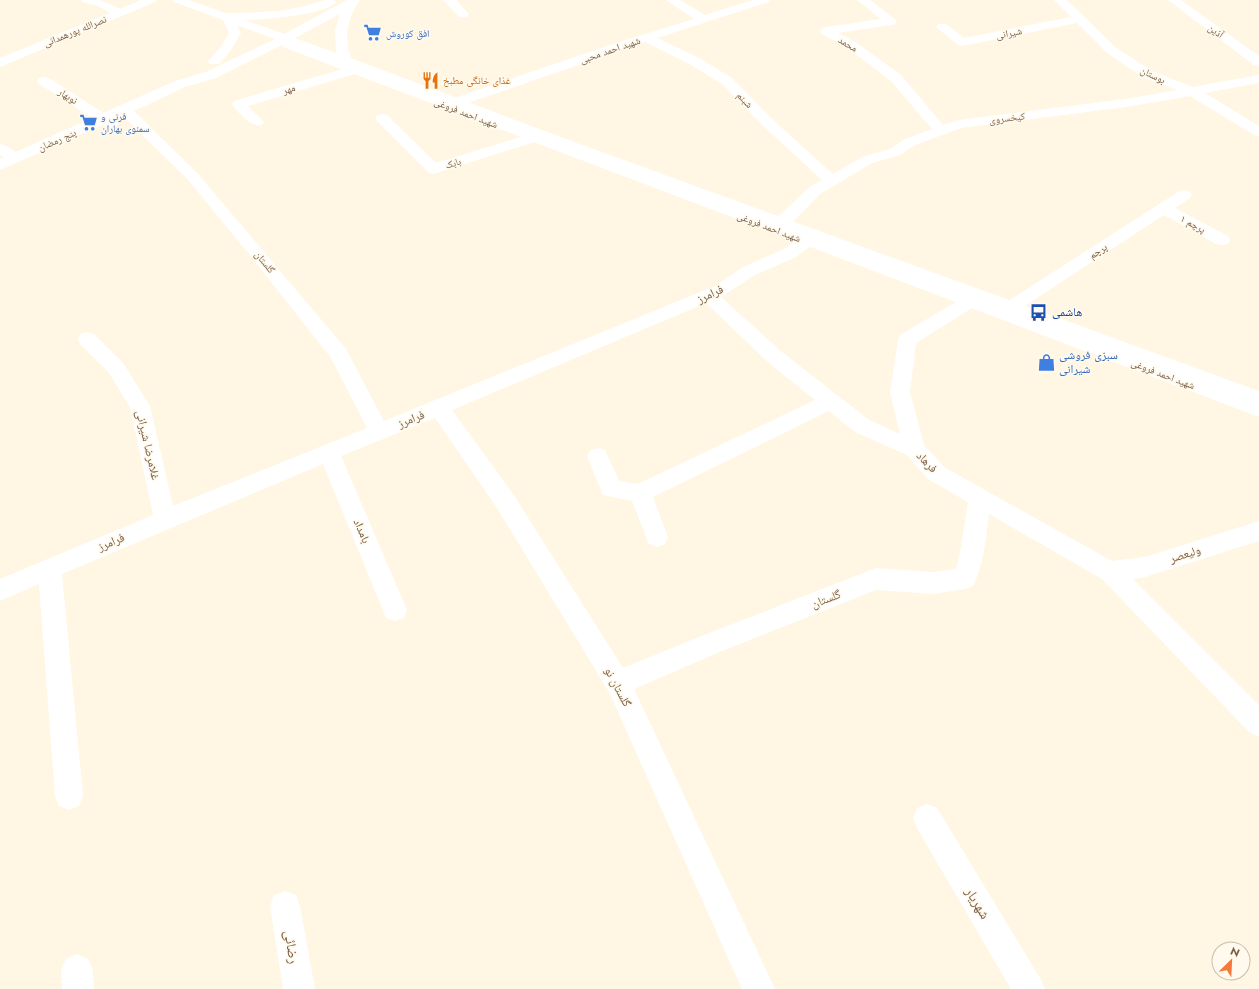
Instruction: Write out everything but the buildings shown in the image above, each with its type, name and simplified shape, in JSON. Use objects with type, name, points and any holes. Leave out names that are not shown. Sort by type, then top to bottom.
[{"type":"street","points":[[87,0],[102,4],[119,13]]},
{"type":"street","name":"نصرالله پورهمدانی","points":[[0,63],[151,0]]},
{"type":"street","points":[[449,0],[463,14]]},
{"type":"street","points":[[672,0],[703,19]]},
{"type":"street","name":"شهید احمد محبی","points":[[456,102],[703,19],[765,0]]},
{"type":"street","name":"محمد","points":[[863,0],[891,20],[826,31],[853,46],[896,78],[941,131]]},
{"type":"street","name":"بوستان","points":[[1060,0],[1111,50],[1149,75],[1192,91],[1259,132]]},
{"type":"street","name":"آذین","points":[[1174,0],[1259,62]]},
{"type":"street","name":"شهید احمد فروغی","points":[[182,1],[274,33],[542,135],[1259,399]]},
{"type":"street","points":[[227,16],[247,18],[288,14],[307,11],[332,1]]},
{"type":"street","name":"پنج رمضان","points":[[180,84],[196,70],[274,33],[332,1]]},
{"type":"street","points":[[345,60],[341,49],[341,32],[344,17],[352,2]]},
{"type":"street","name":"پنج رمضان","points":[[0,165],[14,158],[108,121],[125,110],[180,84],[211,75],[286,38],[352,2]]},
{"type":"street","points":[[214,62],[225,50],[235,33],[227,16]]},
{"type":"street","name":"شیرانی","points":[[942,27],[962,42],[1080,19]]},
{"type":"street","name":"شبنم","points":[[646,38],[696,62],[727,81],[766,121],[832,180]]},
{"type":"street","name":"مهر","points":[[256,122],[239,104],[363,67]]},
{"type":"street","name":"کیخسروی","points":[[782,223],[814,191],[867,160],[895,152],[910,142],[959,124],[1126,103],[1259,79]]},
{"type":"street","name":"نوبهار","points":[[44,81],[108,121]]},
{"type":"street","name":"گلستان","points":[[125,110],[193,177],[259,254],[339,354],[379,432]]},
{"type":"street","name":"بابک","points":[[382,118],[433,169],[542,135]]},
{"type":"street","points":[[0,148],[14,158]]},
{"type":"street","name":"پرچم","points":[[1012,307],[1184,195]]},
{"type":"street","name":"پرچم ۱","points":[[1164,208],[1222,240]]},
{"type":"street","name":"فرامرز","points":[[0,590],[164,520],[439,408],[722,290],[749,271],[790,253],[815,235]]},
{"type":"street","points":[[708,295],[775,357],[862,426],[914,449]]},
{"type":"street","name":"فرهاد","points":[[979,296],[907,340],[900,392],[914,449],[936,473],[1110,572],[1259,724]]},
{"type":"street","name":"غلامرضا شیرانی","points":[[87,339],[116,368],[140,406],[164,520]]},
{"type":"street","points":[[598,456],[611,489],[640,493],[831,401]]},
{"type":"street","name":"گلستان نو","points":[[439,408],[505,501],[618,683],[759,989]]},
{"type":"street","name":"بامداد","points":[[330,452],[395,610]]},
{"type":"street","points":[[640,493],[657,537]]},
{"type":"street","name":"گلستان","points":[[618,683],[713,643],[876,579],[932,583],[965,578],[973,547],[980,499]]},
{"type":"street","name":"ولیعصر","points":[[1110,572],[1145,567],[1259,531]]},
{"type":"street","points":[[50,569],[69,796]]},
{"type":"street","name":"شهریار","points":[[927,818],[1029,989]]},
{"type":"street","name":"رضائی","points":[[285,906],[299,989]]},
{"type":"lane","name":"شهید احمد فروغی","points":[[286,38],[286,45],[1259,411]]},
{"type":"place","name":"افق کوروش","points":[[373,33]]},
{"type":"place","name":"غذای خانگی مطبخ","points":[[430,80]]},
{"type":"place","name":"فرنی و سمنوی بهاران","points":[[88,122]]},
{"type":"place","name":"هاشمی","points":[[1039,312]]},
{"type":"place","name":"سبزی فروشی شیرانی","points":[[1046,362]]}]
